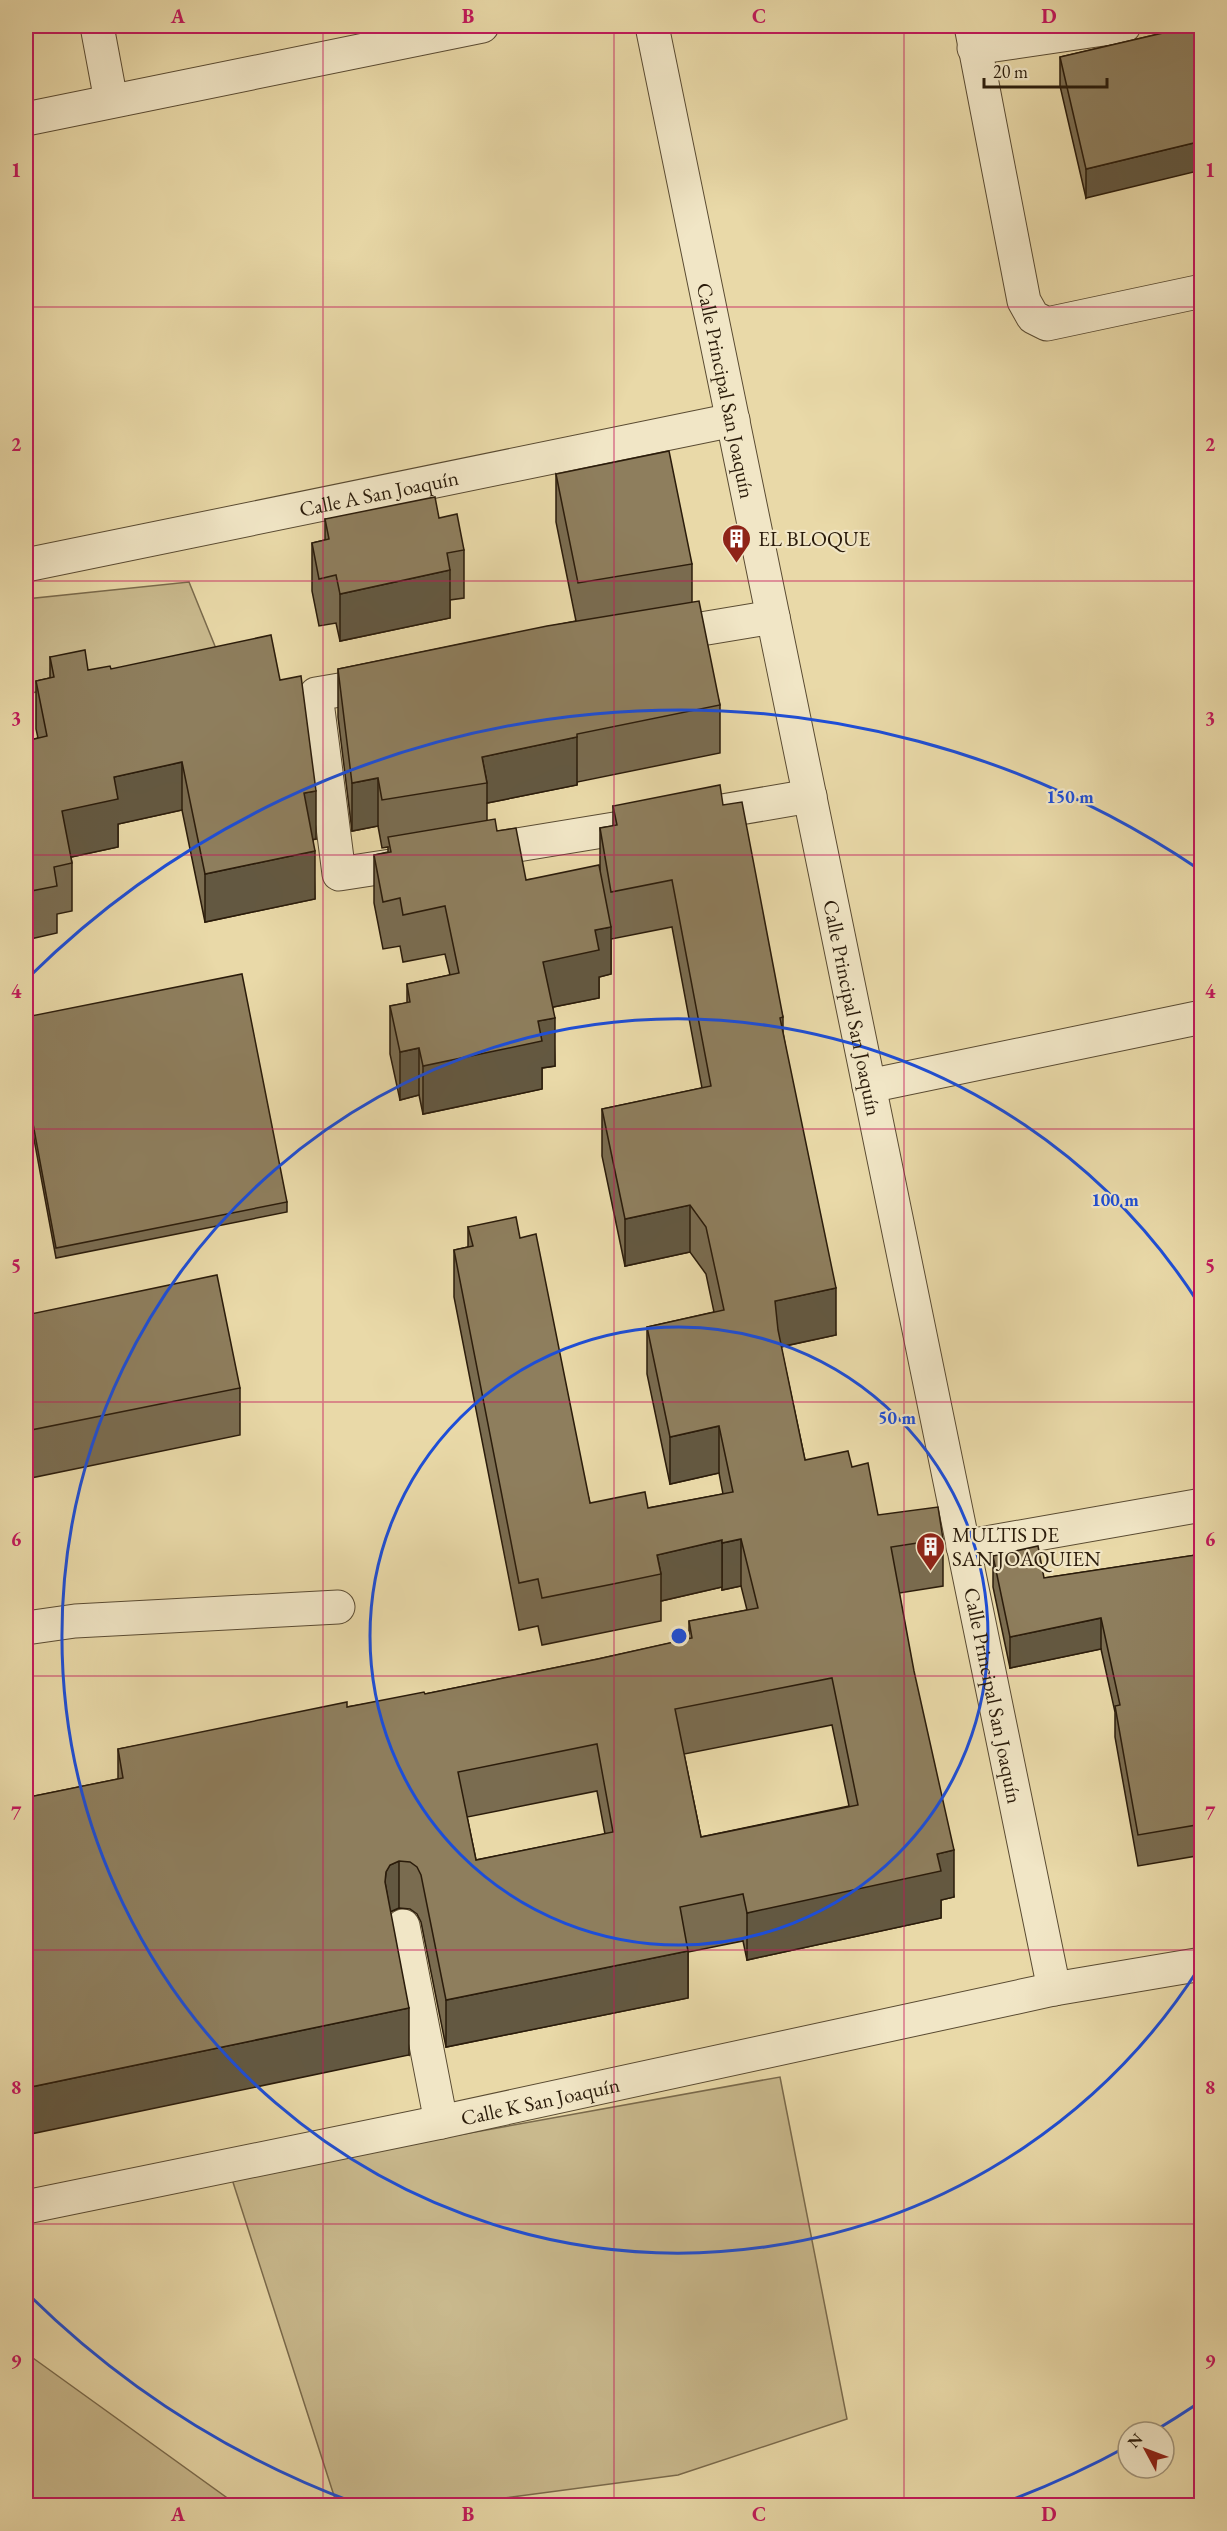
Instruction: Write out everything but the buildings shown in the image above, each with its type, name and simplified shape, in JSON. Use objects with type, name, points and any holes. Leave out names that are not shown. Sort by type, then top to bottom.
[{"type":"street","points":[[97,26],[111,101]]},
{"type":"street","points":[[26,119],[111,101],[368,37],[482,26]]},
{"type":"street","name":"Calle Principal San Joaquín","points":[[652,26],[969,1583],[1054,1989]]},
{"type":"street","points":[[1124,26],[973,37],[1024,302],[1033,317],[1047,324],[1202,291]]},
{"type":"street","name":"Calle A San Joaquín","points":[[26,565],[733,420]]},
{"type":"street","points":[[633,640],[773,617]]},
{"type":"street","points":[[410,678],[316,694],[339,874],[810,796]]},
{"type":"street","points":[[869,1086],[1202,1017]]},
{"type":"street","points":[[963,1547],[1202,1505]]},
{"type":"street","points":[[26,1628],[75,1621],[338,1607]]},
{"type":"street","points":[[403,1926],[441,2122]]},
{"type":"street","name":"Calle K San Joaquín","points":[[26,2207],[441,2122],[1054,1989],[1202,1964]]},
{"type":"shaded area","points":[[189,582],[219,656],[26,694],[26,599]]},
{"type":"shaded area","points":[[780,2077],[847,2419],[678,2475],[451,2505],[337,2505],[231,2176]]},
{"type":"shaded area","points":[[26,2353],[237,2505],[26,2505]]},
{"type":"place","name":"EL BLOQUE","points":[[737,564]]},
{"type":"place","name":"MULTIS DE SAN JOAQUIEN","points":[[931,1572]]}]
